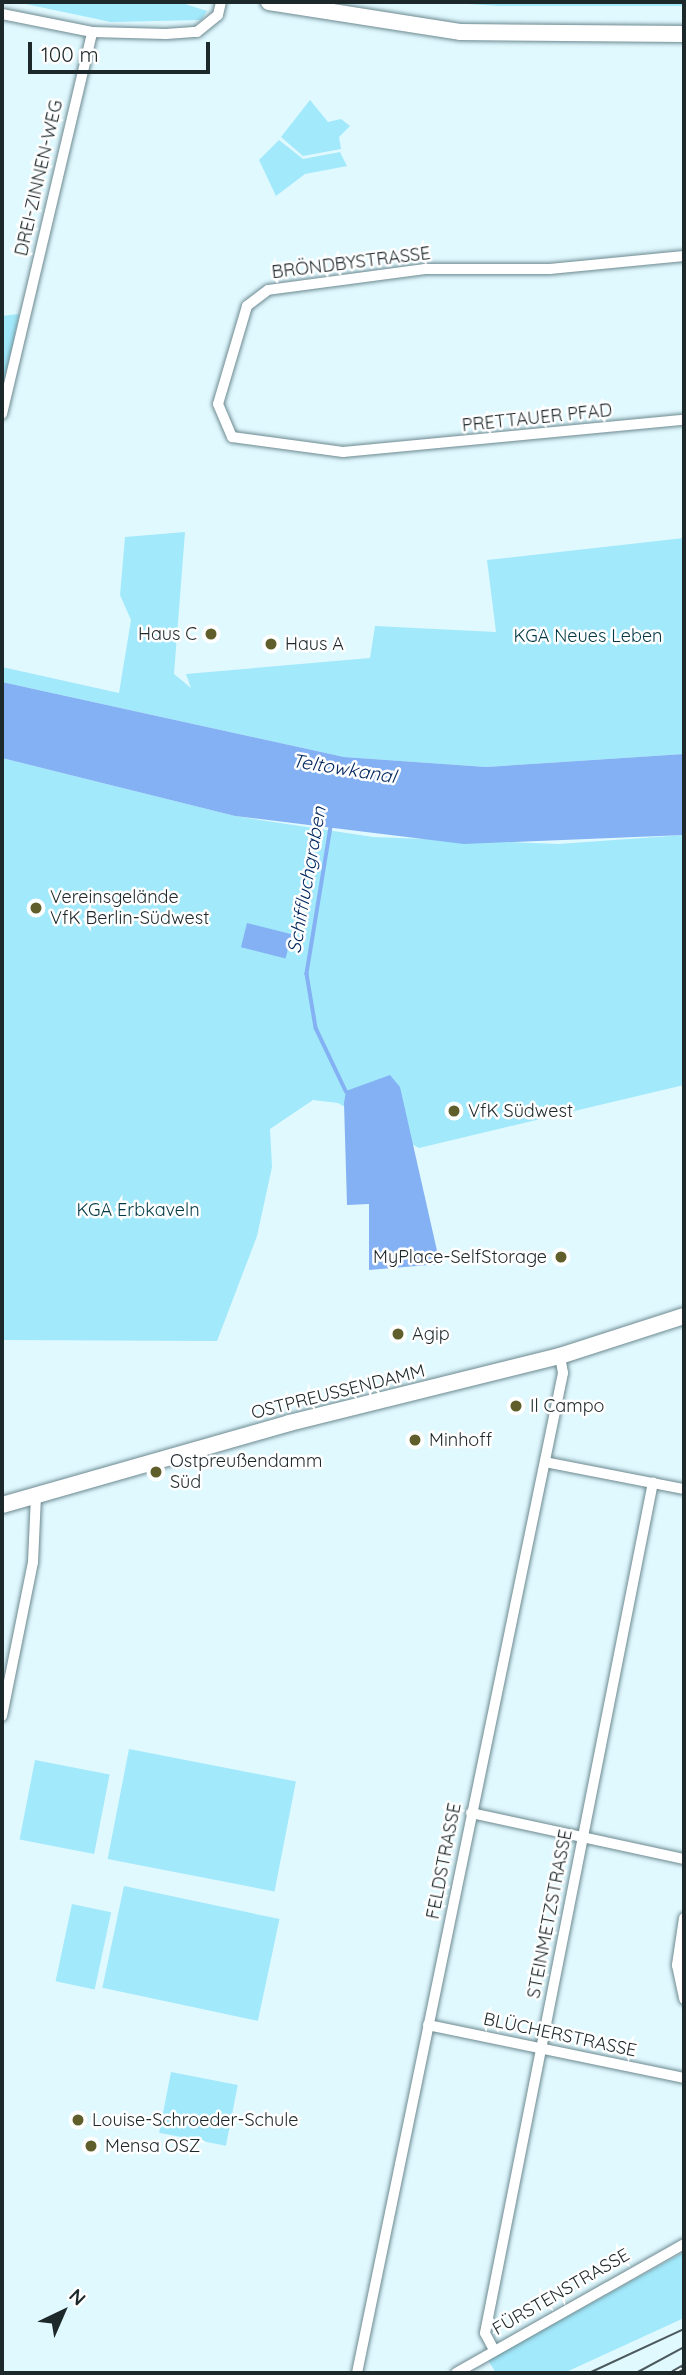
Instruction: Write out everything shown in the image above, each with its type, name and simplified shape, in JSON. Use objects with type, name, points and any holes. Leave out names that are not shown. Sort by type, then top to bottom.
[{"type":"main road","points":[[270,2],[460,32],[684,34]]},
{"type":"main road","name":"OSTPREUSSENDAMM","points":[[2,1506],[258,1432],[560,1356],[684,1316]]},
{"type":"street","points":[[2,14],[92,32],[197,32],[218,15],[221,2]]},
{"type":"street","name":"DREI-ZINNEN-WEG","points":[[2,414],[92,32]]},
{"type":"street","name":"BRÖNDBYSTRASSE","points":[[393,451],[315,451],[245,442],[224,431],[218,404],[247,306],[256,296],[425,269],[550,269],[684,256]]},
{"type":"street","name":"PRETTAUER PFAD","points":[[393,451],[684,420]]},
{"type":"street","name":"FELDSTRASSE","points":[[357,2373],[563,1373],[560,1356]]},
{"type":"street","points":[[545,1462],[684,1489]]},
{"type":"street","name":"STEINMETZSTRASSE","points":[[495,2350],[485,2333],[653,1482]]},
{"type":"street","points":[[2,1716],[33,1562],[36,1496]]},
{"type":"street","points":[[471,1813],[684,1858]]},
{"type":"street","points":[[684,1918],[677,1952],[684,1999]]},
{"type":"street","name":"BLÜCHERSTRASSE","points":[[428,2025],[684,2078]]},
{"type":"street","name":"FÜRSTENSTRASSE","points":[[456,2373],[684,2244]]},
{"type":"green space","points":[[16,2],[179,2],[207,11],[201,20],[111,22]]},
{"type":"green space","points":[[437,2],[684,2],[684,6],[499,6]]},
{"type":"green space","points":[[310,100],[328,122],[341,119],[350,126],[339,137],[341,149],[303,156],[281,137]]},
{"type":"green space","points":[[279,140],[303,159],[340,152],[347,166],[305,174],[276,196],[259,160]]},
{"type":"green space","points":[[19,314],[11,353],[2,390],[2,316]]},
{"type":"green space","name":"KGA Neues Leben","points":[[185,532],[174,674],[191,688],[186,674],[370,658],[375,626],[496,632],[487,560],[684,538],[684,754],[486,767],[344,757],[2,682],[2,667],[119,693],[131,620],[120,595],[125,537]]},
{"type":"green space","name":"KGA Erbkaveln","points":[[2,758],[235,816],[373,837],[558,844],[684,835],[684,1085],[419,1148],[338,1103],[313,1100],[270,1129],[272,1167],[257,1236],[217,1341],[2,1340]]},
{"type":"green space","points":[[129,1749],[296,1781],[275,1891],[108,1859]]},
{"type":"green space","points":[[35,1760],[110,1775],[94,1854],[20,1840]]},
{"type":"green space","points":[[124,1886],[280,1919],[258,2021],[102,1988]]},
{"type":"green space","points":[[72,1904],[111,1912],[95,1990],[56,1981]]},
{"type":"green space","points":[[171,2072],[238,2085],[226,2146],[159,2133]]},
{"type":"green space","points":[[684,2252],[684,2318],[564,2373],[496,2373],[488,2360]]},
{"type":"water","name":"Teltowkanal","points":[[2,682],[344,757],[486,767],[684,754],[684,835],[464,844],[235,816],[2,758]]},
{"type":"water","points":[[247,923],[292,934],[286,958],[241,947]]},
{"type":"water","points":[[390,1075],[400,1087],[440,1264],[369,1270],[369,1204],[347,1205],[344,1103],[346,1091]]},
{"type":"waterway","name":"Schiffluchgraben","points":[[331,827],[307,974],[316,1028],[346,1091]]},
{"type":"tram line","points":[[589,2373],[684,2329]]},
{"type":"tram line","points":[[636,2373],[684,2347]]},
{"type":"railway","points":[[673,2373],[684,2367]]},
{"type":"place","name":"Haus C","points":[[211,634]]},
{"type":"place","name":"Haus A","points":[[271,644]]},
{"type":"place","name":"Vereinsgelände VfK Berlin-Südwest","points":[[36,908]]},
{"type":"place","name":"VfK Südwest","points":[[454,1111]]},
{"type":"place","name":"MyPlace-SelfStorage","points":[[561,1257]]},
{"type":"place","name":"Agip","points":[[398,1334]]},
{"type":"place","name":"Il Campo","points":[[516,1406]]},
{"type":"place","name":"Minhoff","points":[[415,1440]]},
{"type":"place","name":"Ostpreußendamm Süd","points":[[156,1472]]},
{"type":"place","name":"Louise-Schroeder-Schule","points":[[78,2120]]},
{"type":"place","name":"Mensa OSZ","points":[[91,2146]]}]
